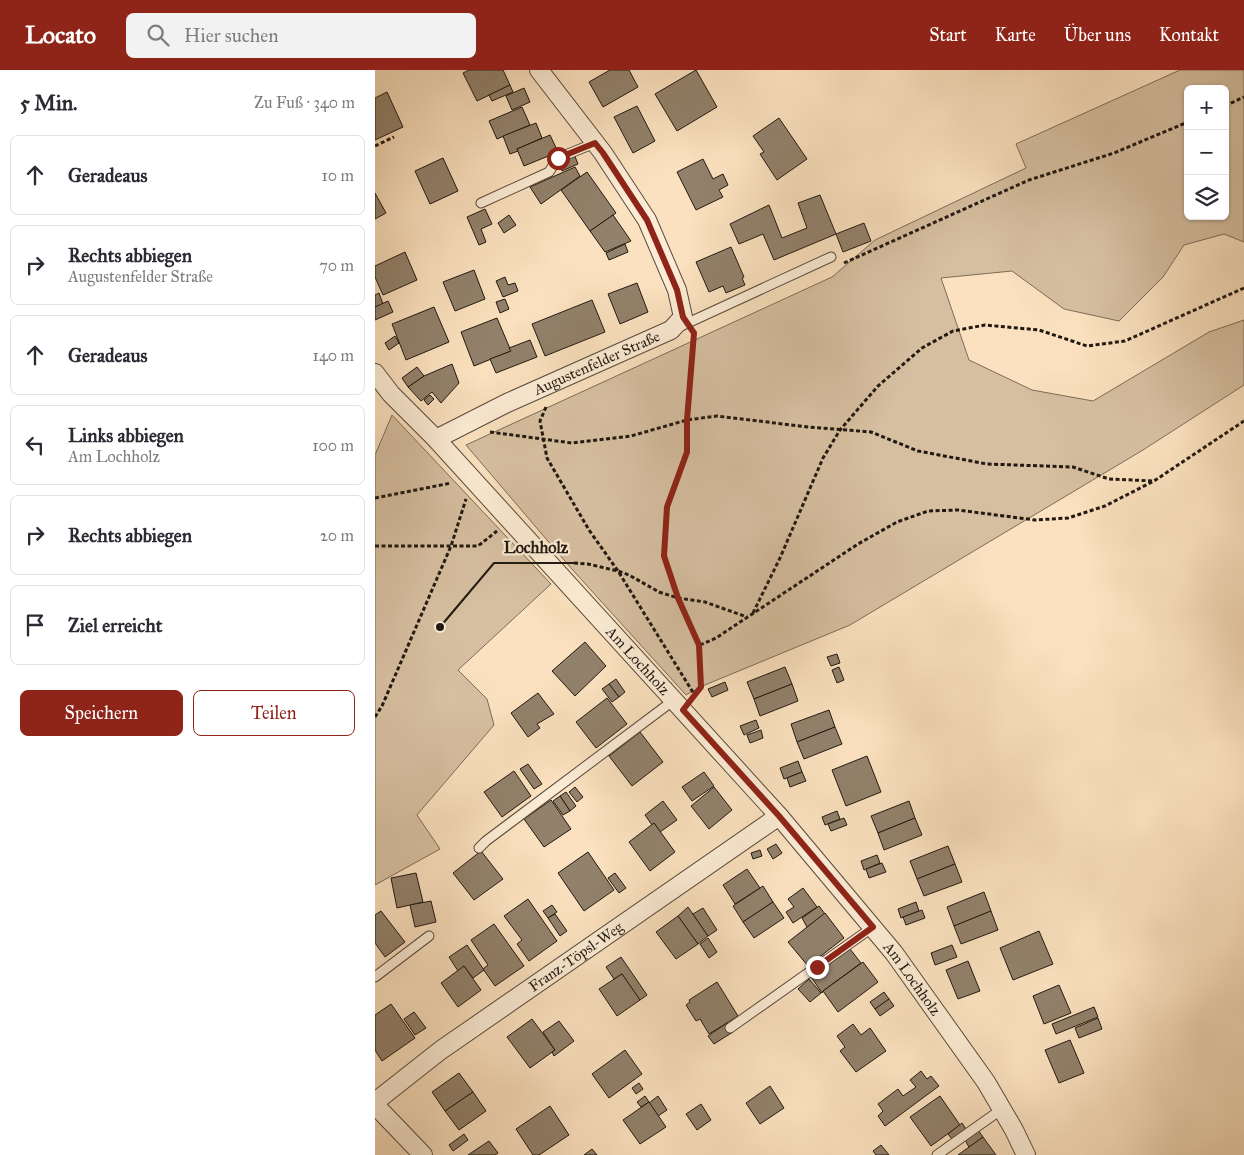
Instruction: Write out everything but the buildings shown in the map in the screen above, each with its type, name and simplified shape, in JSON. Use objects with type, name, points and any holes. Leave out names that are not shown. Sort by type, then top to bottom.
[{"type":"street","name":"Augustenfelder Straße","points":[[436,439],[507,403],[679,327],[683,317],[677,290],[647,220],[595,143],[539,70]]},
{"type":"street","name":"Am Lochholz","points":[[375,373],[391,394],[436,439],[509,522],[779,816],[873,927],[894,953],[986,1082],[1026,1155]]},
{"type":"street","name":"Franz-Töpsl-Weg","points":[[375,1103],[441,1050],[779,816]]},
{"type":"street","points":[[375,1103],[423,1155]]},
{"type":"lane","points":[[481,203],[549,172],[558,158],[595,143]]},
{"type":"lane","points":[[679,327],[831,257]]},
{"type":"lane","points":[[479,848],[568,778],[679,705]]},
{"type":"lane","points":[[730,1028],[873,927]]},
{"type":"lane","points":[[375,977],[429,936]]},
{"type":"lane","points":[[937,1155],[1002,1109]]},
{"type":"path","points":[[1229,104],[1244,97]]},
{"type":"path","points":[[840,264],[1029,180],[1114,153],[1184,124]]},
{"type":"path","points":[[375,146],[394,137]]},
{"type":"path","points":[[753,613],[781,558],[823,458],[840,430],[878,386],[922,348],[953,331],[985,325],[1039,330],[1087,346],[1125,341],[1244,288]]},
{"type":"path","points":[[679,327],[694,333],[687,420],[687,452],[667,507],[664,556],[678,598],[699,645],[701,687],[695,694],[679,705]]},
{"type":"path","points":[[555,383],[540,421],[547,458],[589,530],[618,570],[695,694]]},
{"type":"path","points":[[457,428],[572,443],[631,436],[687,420],[717,416],[871,432],[918,451],[987,464],[1073,467],[1109,479],[1153,481]]},
{"type":"path","points":[[699,645],[715,638],[858,544],[897,522],[928,510],[958,510],[1035,520],[1068,518],[1105,506],[1153,481],[1244,421]]},
{"type":"path","points":[[375,498],[472,479],[451,546],[382,706],[375,717]]},
{"type":"path","points":[[375,546],[478,546],[509,522]]},
{"type":"path","points":[[546,562],[587,564],[618,570],[659,592],[678,598],[705,602],[747,617]]},
{"type":"shaded area","points":[[1180,70],[1244,70],[1244,242],[1224,234],[1184,245],[1163,277],[1119,321],[1064,309],[1012,271],[941,278],[969,360],[1032,390],[1093,401],[1209,332],[1244,320],[1244,385],[1143,450],[850,625],[700,687],[686,695],[570,567],[466,445],[832,277],[875,240],[1026,168],[1016,144]]},
{"type":"shaded area","points":[[392,415],[551,584],[458,670],[487,699],[494,725],[417,815],[440,849],[375,885],[375,455]]},
{"type":"place","name":"Lochholz","points":[[440,627]]},
{"type":"route","points":[[558,158],[595,143],[603,153],[647,220],[677,290],[683,317],[694,333],[687,420],[687,452],[667,507],[664,556],[685,616],[699,645],[701,687],[683,710],[779,816],[873,927],[817,967]]}]
